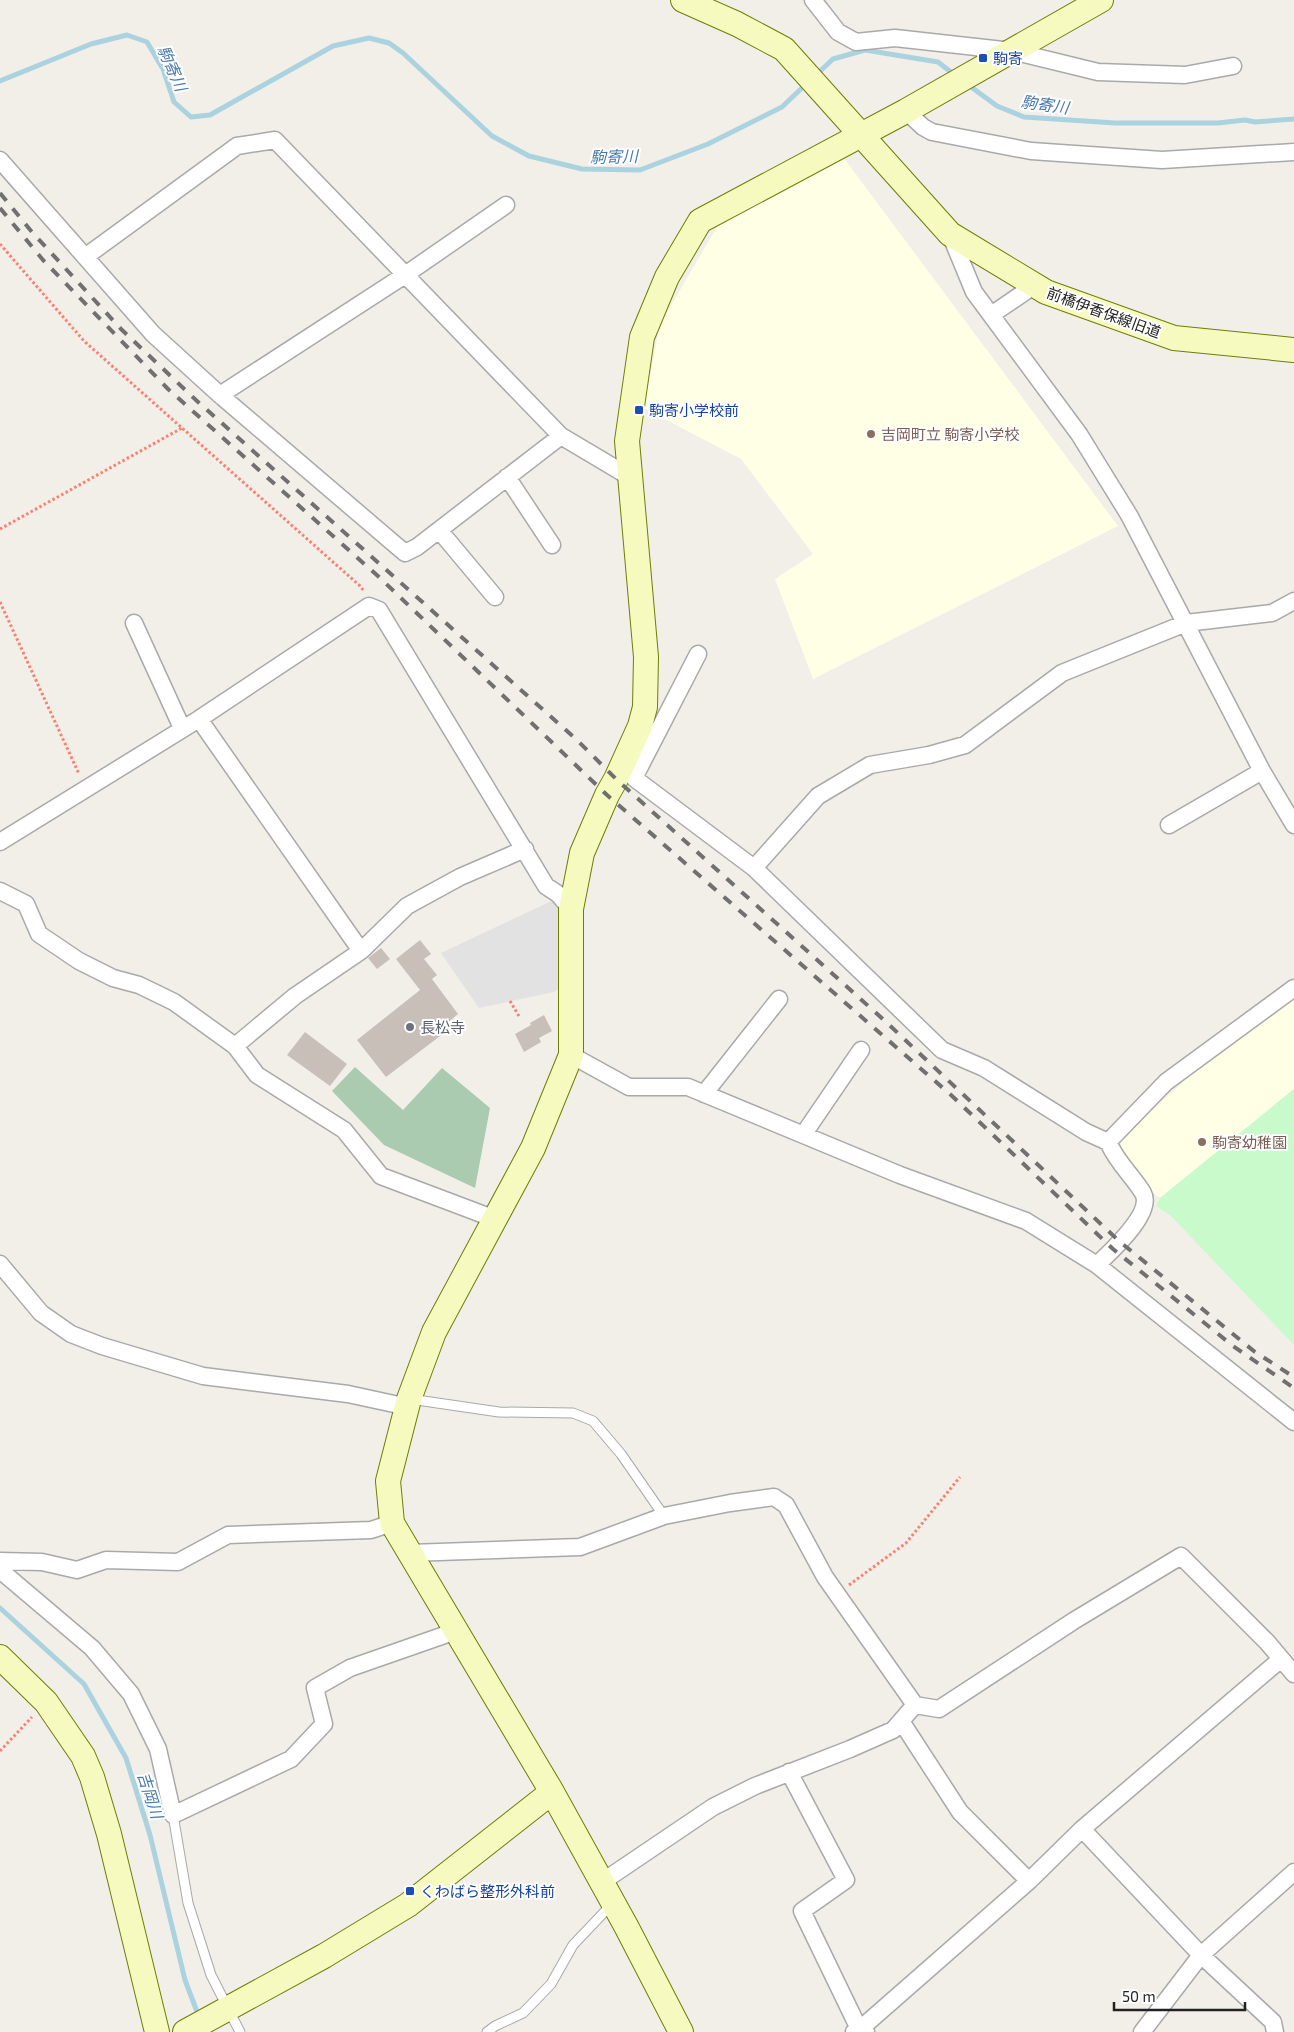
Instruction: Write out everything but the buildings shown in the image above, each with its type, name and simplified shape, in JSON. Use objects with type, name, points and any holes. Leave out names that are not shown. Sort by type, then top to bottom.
[{"type":"street","name":"前橋伊香保線旧道","points":[[683,0],[737,24],[784,49],[834,107],[862,135],[950,234],[1046,292],[1174,338],[1294,350]]},
{"type":"street","points":[[1097,1265],[1136,1222],[1145,1203],[1144,1195],[1114,1156],[1108,1142],[1086,1132],[984,1068],[942,1050],[754,868],[634,778],[655,713],[646,657],[628,441],[642,337],[667,277],[700,221],[906,111],[1102,0]]},
{"type":"street","points":[[819,3],[838,32],[856,42],[895,38],[1012,51],[1098,72],[1184,75],[1233,66]]},
{"type":"street","points":[[906,111],[923,127],[932,132],[1031,151],[1162,160],[1294,152]]},
{"type":"street","points":[[85,257],[237,146],[275,140],[561,436],[630,477]]},
{"type":"street","points":[[0,160],[153,334],[220,395],[405,553],[417,547],[561,436]]},
{"type":"street","points":[[220,395],[405,276],[506,205]]},
{"type":"street","points":[[950,234],[974,292],[1079,434],[1129,515],[1262,771],[1294,825]]},
{"type":"street","points":[[990,315],[1035,285]]},
{"type":"street","points":[[507,477],[552,545]]},
{"type":"street","points":[[439,530],[495,597]]},
{"type":"street","points":[[754,868],[818,796],[870,765],[929,755],[965,745],[1062,673],[1186,623],[1272,613],[1294,602]]},
{"type":"street","points":[[0,842],[199,719],[369,606],[379,610],[546,886],[558,894],[571,909]]},
{"type":"street","points":[[134,623],[182,728]]},
{"type":"street","points":[[681,2032],[608,1892],[552,1792],[392,1523],[388,1481],[409,1403],[434,1332],[533,1148],[570,1054],[571,909],[582,853],[640,726],[655,713],[698,654]]},
{"type":"street","points":[[199,719],[361,951]]},
{"type":"street","points":[[1168,825],[1262,771]]},
{"type":"street","points":[[235,1046],[295,996],[361,951],[407,906],[460,876],[525,849]]},
{"type":"street","points":[[0,891],[26,904],[39,934],[79,961],[113,978],[139,984],[174,1002],[235,1046],[258,1075],[344,1130],[381,1176],[495,1219]]},
{"type":"street","points":[[1108,1142],[1166,1082],[1294,988]]},
{"type":"street","points":[[704,1094],[779,999]]},
{"type":"street","points":[[803,1135],[861,1050]]},
{"type":"street","points":[[570,1054],[629,1087],[688,1087],[900,1175],[1026,1221],[1097,1265],[1294,1422]]},
{"type":"street","points":[[0,1264],[41,1313],[70,1334],[102,1346],[203,1376],[409,1403]]},
{"type":"street","points":[[410,1552],[580,1547],[664,1516],[730,1502],[774,1497],[786,1505],[825,1578],[915,1705],[939,1709],[1075,1620],[1181,1556],[1267,1642],[1294,1674]]},
{"type":"street","points":[[0,1561],[42,1562],[77,1570],[106,1560],[178,1562],[228,1535],[371,1530],[392,1523]]},
{"type":"street","points":[[0,1570],[92,1648],[131,1694],[158,1749],[173,1815],[291,1759],[324,1724],[315,1688],[350,1668],[456,1631]]},
{"type":"street","points":[[0,1657],[46,1702],[83,1756],[92,1777],[109,1834],[157,2032]]},
{"type":"street","points":[[789,1772],[846,1880],[802,1911],[860,2031],[1029,1881],[1082,1829],[1281,1659]]},
{"type":"street","points":[[608,1892],[713,1807],[755,1786],[892,1730],[915,1705]]},
{"type":"street","points":[[900,1721],[960,1812],[1029,1881]]},
{"type":"street","points":[[185,2032],[324,1956],[408,1905],[552,1792]]},
{"type":"street","points":[[1082,1829],[1201,1955],[1273,2022],[1275,2032]]},
{"type":"street","points":[[1142,2032],[1201,1955],[1294,1872]]},
{"type":"lane","points":[[409,1403],[499,1412],[573,1413],[593,1420],[621,1454],[664,1516]]},
{"type":"lane","points":[[173,1815],[188,1903],[224,2012],[240,2032]]},
{"type":"lane","points":[[487,2032],[522,2013],[551,1984],[573,1945],[608,1892]]},
{"type":"path","points":[[0,244],[84,341],[360,585],[376,608]]},
{"type":"path","points":[[0,530],[182,428]]},
{"type":"path","points":[[0,602],[86,790]]},
{"type":"path","points":[[510,1001],[520,1018]]},
{"type":"path","points":[[836,1594],[906,1543],[960,1477]]},
{"type":"path","points":[[0,1751],[46,1702]]},
{"type":"shaded area","name":"吉岡町立 駒寄小学校","points":[[843,157],[1118,526],[813,679],[775,579],[813,554],[741,459],[644,408],[660,324],[717,227]]},
{"type":"shaded area","points":[[558,898],[566,910],[564,986],[554,992],[479,1008],[441,953]]},
{"type":"shaded area","points":[[1294,998],[1294,1089],[1160,1198],[1150,1191],[1120,1156],[1121,1139],[1197,1069]]},
{"type":"shaded area","points":[[355,1067],[403,1110],[442,1068],[490,1108],[475,1188],[384,1145],[332,1091]]},
{"type":"green space","points":[[1294,1089],[1294,1345],[1170,1215],[1156,1206],[1160,1198]]},
{"type":"waterway","name":"駒寄川","points":[[0,81],[91,44],[127,35],[147,42],[163,69],[174,102],[191,117],[210,115],[333,46],[369,38],[389,43],[403,53],[492,136],[529,156],[582,169],[640,170],[708,144],[782,107],[806,84]]},
{"type":"waterway","name":"駒寄川","points":[[816,75],[833,59],[865,50],[938,62],[956,76]]},
{"type":"waterway","name":"駒寄川","points":[[967,84],[997,106],[1024,117],[1115,123],[1218,123],[1245,120],[1255,122],[1294,119]]},
{"type":"waterway","name":"吉岡川","points":[[0,1608],[84,1684],[126,1758],[150,1835],[185,1980],[199,2017]]},
{"type":"railway","points":[[0,193],[32,232],[121,329],[197,401],[577,740],[616,779],[885,1021],[1119,1241],[1255,1352],[1294,1377]]},
{"type":"railway","points":[[0,208],[43,260],[168,389],[379,577],[607,795],[951,1095],[1113,1249],[1233,1346],[1294,1388]]},
{"type":"place","name":"駒寄","points":[[983,58]]},
{"type":"place","name":"駒寄小学校前","points":[[639,410]]},
{"type":"place","name":"吉岡町立 駒寄小学校","points":[[871,434]]},
{"type":"place","name":"長松寺","points":[[410,1027]]},
{"type":"place","name":"駒寄幼稚園","points":[[1202,1142]]},
{"type":"place","name":"くわばら整形外科前","points":[[410,1891]]}]
